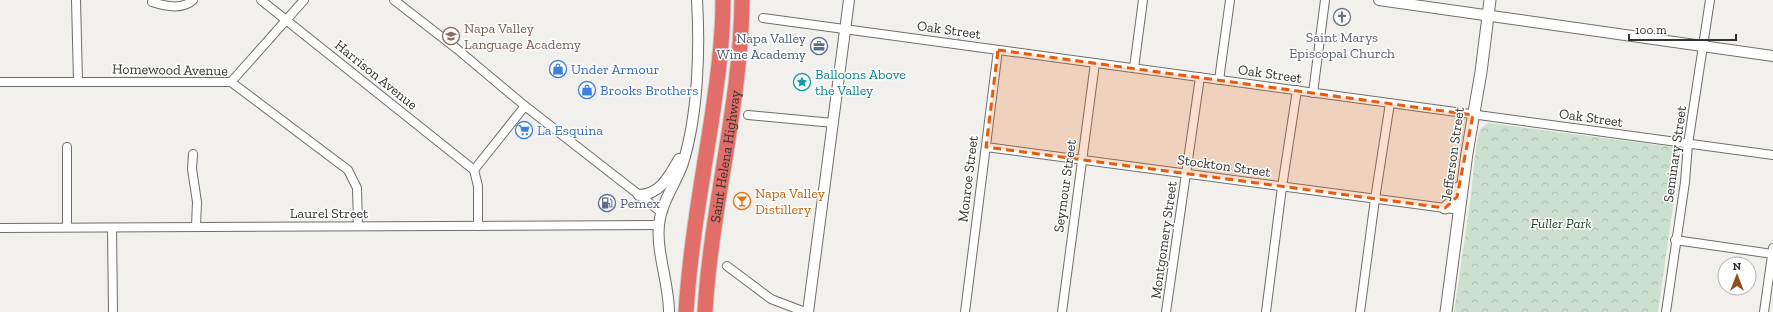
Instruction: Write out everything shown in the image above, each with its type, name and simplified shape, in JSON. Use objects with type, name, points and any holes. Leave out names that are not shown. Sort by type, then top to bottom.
[{"type":"highway","name":"Saint Helena Highway","points":[[686,312],[696,217],[718,73],[724,0]]},
{"type":"highway","name":"Saint Helena Highway","points":[[705,312],[711,252],[737,75],[743,0]]},
{"type":"main road","name":"Jefferson Street","points":[[1446,312],[1465,168],[1490,0]]},
{"type":"main road","points":[[1445,208],[1457,197],[1460,174],[1465,168]]},
{"type":"street","points":[[76,0],[78,82]]},
{"type":"street","points":[[152,2],[164,6],[179,6],[193,0]]},
{"type":"street","name":"Harrison Avenue","points":[[261,0],[474,170]]},
{"type":"street","points":[[231,82],[304,0]]},
{"type":"street","points":[[394,0],[525,106],[661,212]]},
{"type":"street","points":[[669,312],[668,288],[658,225],[661,212],[678,176],[687,147],[697,65],[699,28],[697,0]]},
{"type":"street","points":[[727,266],[771,300],[806,312],[849,0]]},
{"type":"street","points":[[1134,68],[1143,0]]},
{"type":"street","points":[[1219,80],[1230,0]]},
{"type":"street","points":[[1313,93],[1325,0]]},
{"type":"street","points":[[1379,0],[1773,56]]},
{"type":"street","name":"Seminary Street","points":[[1666,312],[1675,240],[1685,182],[1688,144],[1710,0]]},
{"type":"street","name":"Oak Street","points":[[763,18],[1773,155]]},
{"type":"street","name":"Monroe Street","points":[[965,312],[998,50]]},
{"type":"street","name":"Seymour Street","points":[[1062,312],[1095,63]]},
{"type":"street","name":"Montgomery Street","points":[[1166,312],[1200,77]]},
{"type":"street","name":"Homewood Avenue","points":[[0,82],[231,82],[348,170],[357,188],[358,226]]},
{"type":"street","points":[[1266,312],[1282,187],[1297,90]]},
{"type":"street","points":[[1360,312],[1374,199],[1390,103]]},
{"type":"street","points":[[478,226],[478,186],[474,170],[525,106]]},
{"type":"street","points":[[748,115],[833,123]]},
{"type":"street","points":[[67,147],[67,227]]},
{"type":"street","points":[[639,195],[648,194],[658,189],[687,147]]},
{"type":"street","name":"Stockton Street","points":[[986,147],[1460,210]]},
{"type":"street","points":[[193,154],[192,169],[197,202],[196,227]]},
{"type":"street","name":"Laurel Street","points":[[0,228],[658,225]]},
{"type":"street","points":[[112,228],[113,312]]},
{"type":"street","points":[[1675,240],[1773,252],[1764,312]]},
{"type":"highlighted area","points":[[998,50],[1473,115],[1457,197],[1445,208],[986,147]]},
{"type":"green space","name":"Fuller Park","points":[[1488,123],[1672,147],[1677,150],[1680,156],[1658,312],[1454,312],[1470,203],[1476,147],[1480,129]]},
{"type":"place","name":"Saint Marys Episcopal Church","points":[[1342,17]]},
{"type":"place","name":"Napa Valley Language Academy","points":[[451,36]]},
{"type":"place","name":"Napa Valley Wine Academy","points":[[819,46]]},
{"type":"place","name":"Under Armour","points":[[558,69]]},
{"type":"place","name":"Balloons Above the Valley","points":[[802,82]]},
{"type":"place","name":"Brooks Brothers","points":[[587,90]]},
{"type":"place","name":"La Esquina","points":[[524,130]]},
{"type":"place","name":"Napa Valley Distillery","points":[[742,201]]},
{"type":"place","name":"Pemex","points":[[607,203]]}]
